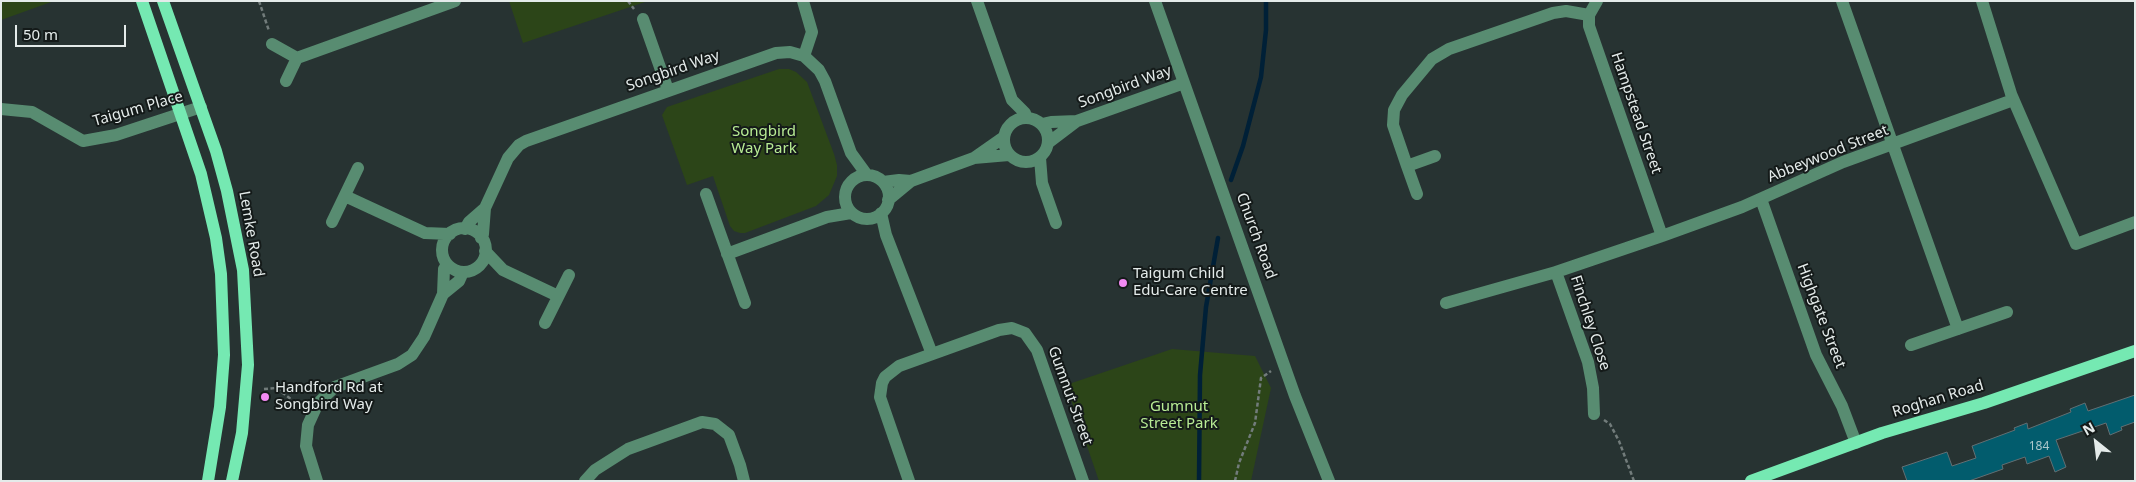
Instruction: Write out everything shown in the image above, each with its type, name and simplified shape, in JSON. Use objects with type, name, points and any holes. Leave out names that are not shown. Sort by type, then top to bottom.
[{"type":"main road","points":[[142,1],[181,114],[208,205],[221,274],[224,355],[220,407],[208,481]]},
{"type":"main road","name":"Lemke Road","points":[[163,1],[216,151],[232,210],[243,270],[248,365],[246,401],[232,481]]},
{"type":"main road","name":"Roghan Road","points":[[1751,481],[1904,426],[1976,406],[2135,351]]},
{"type":"street","points":[[286,81],[297,58],[455,1]]},
{"type":"street","points":[[803,1],[812,32],[804,56],[815,65],[822,75],[851,153],[854,180]]},
{"type":"street","points":[[977,1],[1012,100],[1025,113],[1026,118]]},
{"type":"street","name":"Church Road","points":[[1155,1],[1295,396],[1329,481]]},
{"type":"street","points":[[1417,194],[1393,125],[1394,110],[1402,95],[1432,59],[1449,49],[1553,13],[1566,11],[1589,15],[1597,1]]},
{"type":"street","points":[[1842,1],[1958,329]]},
{"type":"street","points":[[1982,1],[2013,100],[2076,244],[2135,222]]},
{"type":"street","name":"Hampstead Street","points":[[1589,15],[1591,32],[1662,236]]},
{"type":"street","points":[[643,20],[668,90]]},
{"type":"street","points":[[272,44],[297,58]]},
{"type":"street","name":"Songbird Way","points":[[465,229],[469,222],[484,208],[508,158],[519,145],[533,138],[776,53],[790,52],[804,56]]},
{"type":"street","name":"Songbird Way","points":[[1042,124],[1078,121],[1184,83]]},
{"type":"street","points":[[1012,100],[1010,115],[1012,123]]},
{"type":"street","name":"Abbeywood Street","points":[[1446,303],[1556,272],[1662,236],[1761,199],[1826,169],[2013,100]]},
{"type":"street","name":"Taigum Place","points":[[1,109],[32,112],[83,140],[116,135],[201,107]]},
{"type":"street","points":[[845,200],[852,212],[865,218],[876,216],[888,200],[911,181],[974,158],[1004,137],[1012,123],[1026,118],[1032,118],[1042,124],[1048,137],[1047,149],[1040,158],[1020,162],[1009,155],[1006,150],[1004,137]]},
{"type":"street","name":"Songbird Way","points":[[1048,144],[1078,121]]},
{"type":"street","points":[[851,153],[867,175]]},
{"type":"street","points":[[974,158],[1009,155]]},
{"type":"street","points":[[1407,166],[1435,156]]},
{"type":"street","points":[[1040,158],[1042,183],[1056,223]]},
{"type":"street","points":[[1026,162],[1033,174],[1042,183]]},
{"type":"street","points":[[332,222],[358,168]]},
{"type":"street","points":[[827,217],[845,200],[847,189],[854,180],[867,175],[878,178],[883,182],[888,193],[888,200]]},
{"type":"street","points":[[883,182],[911,181]]},
{"type":"street","points":[[706,194],[745,303]]},
{"type":"street","points":[[345,196],[425,233],[450,234],[465,229],[471,230],[481,238],[485,251],[502,270]]},
{"type":"street","name":"Highgate Street","points":[[1761,199],[1816,355],[1842,406],[1856,443]]},
{"type":"street","name":"Songbird Way","points":[[481,238],[483,234],[484,208]]},
{"type":"street","points":[[727,254],[827,217],[852,212]]},
{"type":"street","points":[[876,216],[886,235],[932,354]]},
{"type":"street","points":[[425,233],[434,245],[442,248]]},
{"type":"street","points":[[316,481],[306,446],[308,411],[335,387],[398,364],[412,355],[424,337],[443,294],[446,264],[442,248],[450,234]]},
{"type":"street","points":[[477,268],[484,258],[485,251]]},
{"type":"street","points":[[446,264],[463,272],[477,268],[502,270],[558,296]]},
{"type":"street","points":[[443,294],[459,281],[463,272]]},
{"type":"street","name":"Finchley Close","points":[[1556,272],[1588,362],[1592,383],[1594,414]]},
{"type":"street","points":[[545,323],[568,275]]},
{"type":"street","points":[[1911,345],[2007,312]]},
{"type":"street","name":"Gumnut Street","points":[[909,481],[882,405],[880,390],[885,377],[892,370],[1005,328],[1025,333],[1036,350],[1083,481]]},
{"type":"street","points":[[585,481],[595,470],[628,449],[702,422],[715,424],[726,431],[732,441],[744,481]]},
{"type":"path","points":[[259,1],[270,31],[272,44]]},
{"type":"path","points":[[1235,481],[1239,463],[1255,423],[1262,378],[1271,371]]},
{"type":"path","points":[[264,389],[276,388],[308,411]]},
{"type":"path","points":[[1594,414],[1610,424],[1619,441],[1634,481]]},
{"type":"green space","points":[[1,1],[54,1],[1,20]]},
{"type":"green space","points":[[509,1],[648,1],[523,43]]},
{"type":"green space","name":"Songbird Way Park","points":[[779,69],[789,69],[796,72],[807,82],[834,154],[837,176],[829,195],[816,206],[745,233],[740,233],[734,231],[730,226],[713,176],[687,185],[662,115],[667,107]]},
{"type":"green space","name":"Gumnut Street Park","points":[[1172,349],[1255,356],[1271,388],[1251,481],[1099,481],[1066,385]]},
{"type":"building","points":[[2135,395],[2135,422],[2121,427],[2122,430],[2110,435],[2106,423],[2056,440],[2066,467],[2055,472],[2049,456],[2027,464],[2025,457],[2002,465],[2003,469],[1969,481],[1907,481],[1902,467],[1947,452],[1952,466],[1976,458],[1972,446],[2015,430],[2014,428],[2027,423],[2028,429],[2071,412],[2070,409],[2085,403],[2088,411]]},
{"type":"waterway","points":[[1231,180],[1243,146],[1261,77],[1266,30],[1266,1]]},
{"type":"waterway","points":[[1199,481],[1200,375],[1206,307],[1218,238]]},
{"type":"place","name":"Taigum Child Edu-Care Centre","points":[[1123,283]]},
{"type":"place","name":"Handford Rd at Songbird Way","points":[[265,397]]}]
